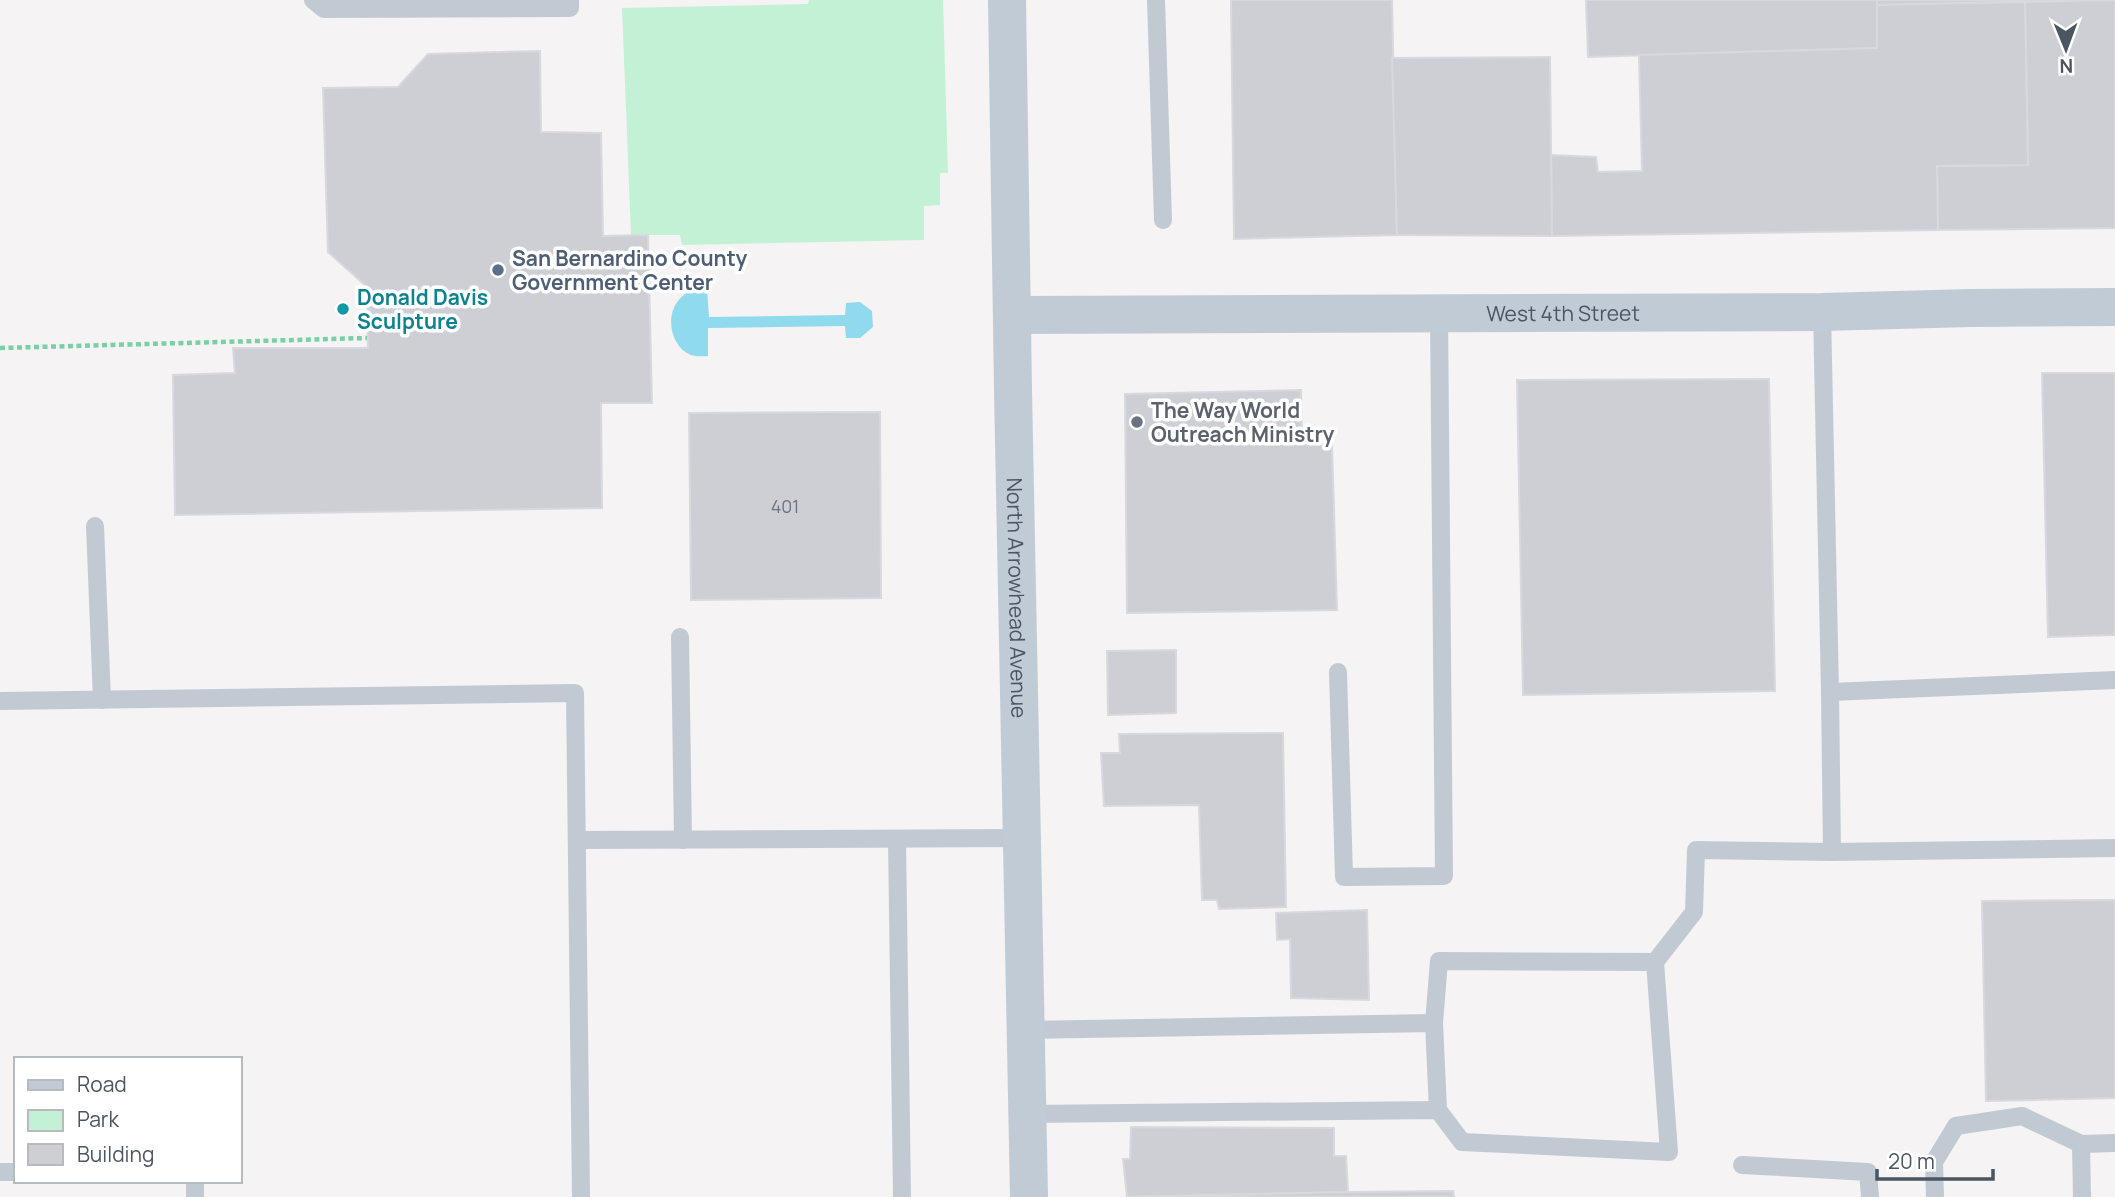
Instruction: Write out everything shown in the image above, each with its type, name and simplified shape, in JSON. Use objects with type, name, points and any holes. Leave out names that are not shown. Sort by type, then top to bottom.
[{"type":"main road","name":"North Arrowhead Avenue","points":[[1007,0],[1029,1197]]},
{"type":"main road","name":"West 4th Street","points":[[1012,315],[1822,312],[2115,307]]},
{"type":"lane","points":[[313,0],[324,9],[338,9],[570,8],[570,0]]},
{"type":"lane","points":[[1156,0],[1163,220]]},
{"type":"lane","points":[[1822,312],[1832,852]]},
{"type":"lane","points":[[1338,672],[1344,877],[1444,876],[1439,313]]},
{"type":"lane","points":[[95,526],[102,699]]},
{"type":"lane","points":[[680,637],[683,840]]},
{"type":"lane","points":[[1830,692],[2115,680]]},
{"type":"lane","points":[[0,701],[575,693],[581,1197]]},
{"type":"lane","points":[[577,840],[1021,838]]},
{"type":"lane","points":[[897,839],[902,1197]]},
{"type":"lane","points":[[1655,962],[1439,961],[1433,1023],[1438,1110],[1462,1142],[1670,1152],[1655,962],[1694,912],[1696,850],[1832,852],[2115,848]]},
{"type":"lane","points":[[1025,1030],[1433,1023]]},
{"type":"lane","points":[[1027,1114],[1438,1110]]},
{"type":"lane","points":[[1935,1197],[1934,1162],[1956,1126],[2022,1116],[2081,1144],[2115,1143]]},
{"type":"lane","points":[[2081,1144],[2082,1197]]},
{"type":"lane","points":[[1742,1165],[1868,1172],[1870,1197]]},
{"type":"path","points":[[0,348],[368,338]]},
{"type":"green space","points":[[809,0],[943,0],[948,173],[940,173],[940,205],[924,206],[924,240],[682,245],[680,235],[631,235],[622,8],[808,4]]},
{"type":"water","points":[[697,288],[707,288],[709,317],[845,315],[846,303],[860,302],[872,311],[873,327],[860,338],[846,338],[845,326],[708,328],[708,356],[693,356],[684,351],[675,339],[671,323],[678,301]]},
{"type":"building","points":[[1231,0],[1392,0],[1397,235],[1234,239]]},
{"type":"building","points":[[1586,0],[1877,0],[1877,48],[1588,57]]},
{"type":"building","points":[[1877,0],[2093,0],[1877,5]]},
{"type":"building","points":[[2115,0],[2115,228],[1938,230],[1937,166],[2028,165],[2025,2]]},
{"type":"building","points":[[2025,2],[2028,165],[1937,166],[1938,230],[1552,236],[1551,155],[1596,157],[1598,172],[1642,171],[1639,55],[1877,48],[1877,5]]},
{"type":"building","name":"San Bernardino County Government Center","points":[[540,51],[541,132],[601,133],[603,236],[648,235],[652,403],[601,403],[602,508],[175,515],[173,375],[235,373],[233,348],[368,348],[367,287],[328,252],[323,88],[398,87],[428,54]]},
{"type":"building","points":[[1550,57],[1552,236],[1397,235],[1392,58]]},
{"type":"building","points":[[2042,373],[2115,373],[2115,635],[2048,637]]},
{"type":"building","points":[[1769,379],[1775,691],[1523,695],[1517,380]]},
{"type":"building","points":[[1301,390],[1302,445],[1332,444],[1337,610],[1127,613],[1125,394]]},
{"type":"building","points":[[880,412],[881,598],[691,600],[689,413]]},
{"type":"building","points":[[1176,650],[1176,713],[1108,715],[1107,651]]},
{"type":"building","points":[[1283,733],[1286,907],[1219,909],[1217,900],[1202,900],[1199,805],[1104,806],[1101,753],[1120,753],[1119,734]]},
{"type":"building","points":[[2115,900],[2115,1098],[1986,1101],[1982,901]]},
{"type":"building","points":[[1367,910],[1369,1000],[1291,998],[1290,939],[1277,940],[1276,913]]},
{"type":"building","points":[[1131,1127],[1334,1128],[1334,1156],[1346,1156],[1348,1192],[1127,1197],[1123,1159],[1130,1159]]},
{"type":"building","points":[[1453,1191],[1454,1197],[1127,1197],[1348,1192]]},
{"type":"place","name":"San Bernardino County Government Center","points":[[498,270]]},
{"type":"place","name":"Donald Davis Sculpture","points":[[343,309]]},
{"type":"place","name":"The Way World Outreach Ministry","points":[[1137,422]]}]
